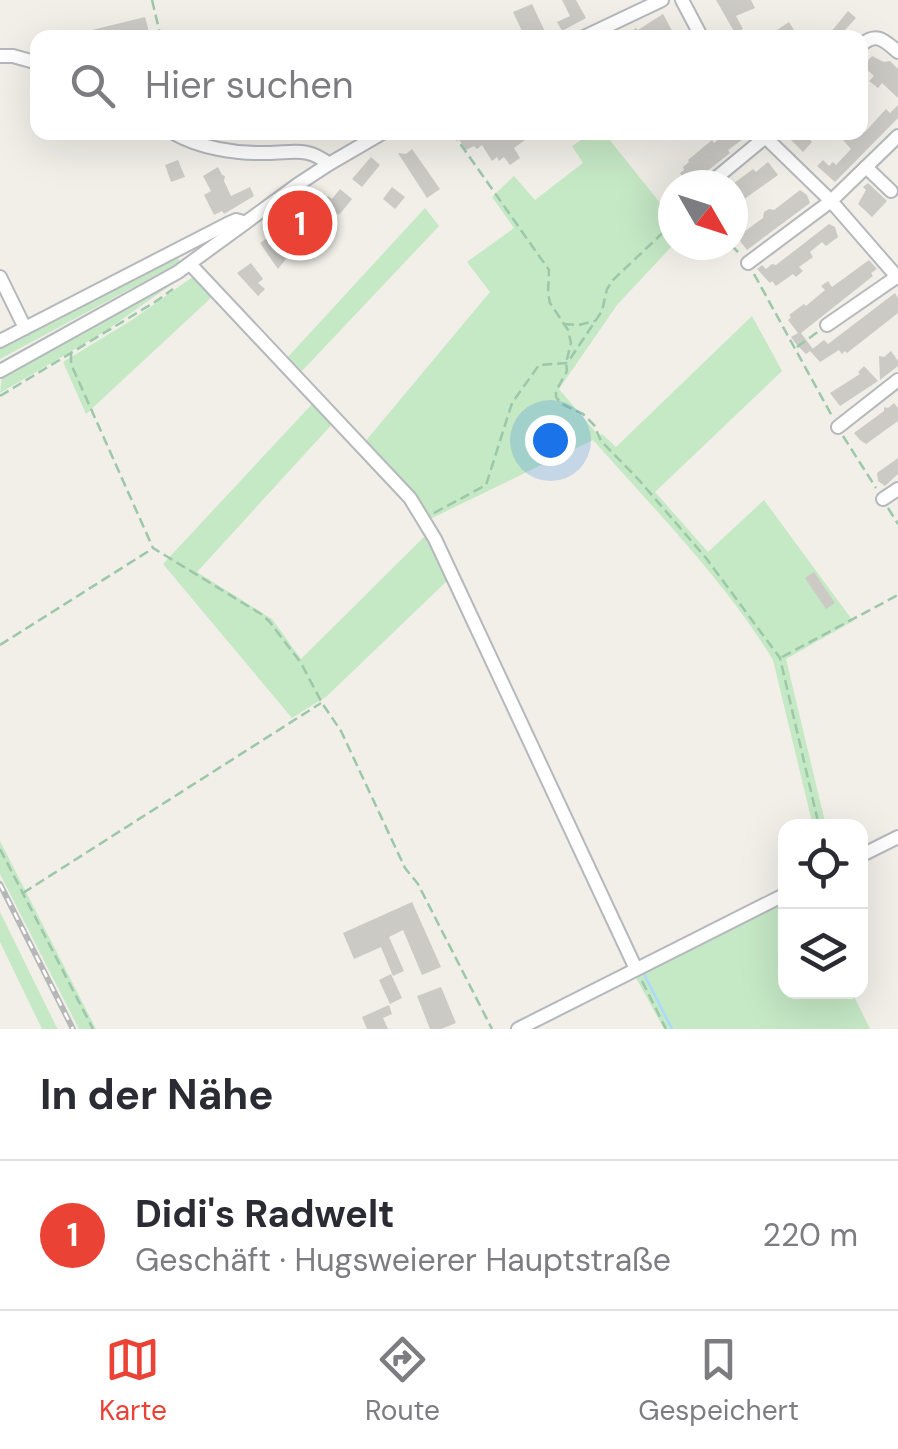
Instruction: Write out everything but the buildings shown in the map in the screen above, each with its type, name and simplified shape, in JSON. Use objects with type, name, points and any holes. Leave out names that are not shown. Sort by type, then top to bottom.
[{"type":"street","points":[[682,0],[698,30]]},
{"type":"street","points":[[598,30],[653,2]]},
{"type":"street","points":[[868,39],[884,39],[898,52]]},
{"type":"street","points":[[0,56],[30,61]]},
{"type":"street","points":[[748,264],[831,200],[898,136]]},
{"type":"street","points":[[209,140],[237,152],[307,151],[329,164]]},
{"type":"street","points":[[0,371],[190,264],[329,164],[370,140]]},
{"type":"street","points":[[725,170],[759,140]]},
{"type":"street","points":[[772,140],[898,277],[827,325]]},
{"type":"street","points":[[866,167],[891,191]]},
{"type":"street","points":[[0,342],[229,223],[245,222]]},
{"type":"street","points":[[190,264],[410,498],[423,518],[636,969]]},
{"type":"street","points":[[0,277],[25,328]]},
{"type":"street","points":[[838,427],[898,380]]},
{"type":"street","points":[[883,499],[898,489]]},
{"type":"street","points":[[868,852],[898,837]]},
{"type":"street","points":[[518,1029],[778,898]]},
{"type":"path","points":[[152,0],[159,30]]},
{"type":"path","points":[[458,140],[550,270],[550,303],[568,330],[570,343],[567,370],[556,397],[594,425],[601,441],[706,558],[780,658],[817,819]]},
{"type":"path","points":[[423,518],[486,485],[512,403],[539,365],[566,362],[577,350],[602,312],[613,280],[658,237]]},
{"type":"path","points":[[745,260],[838,427],[898,524]]},
{"type":"path","points":[[0,396],[178,285]]},
{"type":"path","points":[[564,324],[596,320]]},
{"type":"path","points":[[796,348],[827,325]]},
{"type":"path","points":[[72,353],[71,364],[153,548],[269,620],[301,663],[342,731],[405,868],[443,930],[492,1029]]},
{"type":"path","points":[[0,645],[153,548]]},
{"type":"path","points":[[780,658],[898,595]]},
{"type":"path","points":[[23,893],[322,702]]},
{"type":"path","points":[[0,849],[93,1029]]},
{"type":"path","points":[[636,969],[666,1029]]},
{"type":"green space","points":[[581,140],[610,140],[658,200],[659,260],[617,305],[559,389],[599,436],[602,434],[616,447],[752,316],[782,371],[655,492],[708,552],[764,500],[853,621],[786,659],[824,819],[811,819],[773,660],[711,574],[593,440],[428,520],[364,443],[490,292],[467,262],[514,228],[492,197],[514,176],[535,200],[583,163],[572,146]]},
{"type":"green space","points":[[425,208],[439,226],[301,372],[287,358]]},
{"type":"green space","points":[[176,255],[180,262],[0,359],[0,344]]},
{"type":"green space","points":[[184,273],[104,332],[0,393],[2,376]]},
{"type":"green space","points":[[194,276],[213,296],[86,414],[63,362]]},
{"type":"green space","points":[[314,402],[334,422],[197,572],[272,619],[301,659],[427,534],[449,579],[327,696],[292,718],[163,564]]},
{"type":"green space","points":[[0,841],[96,1029],[79,1029],[0,874]]},
{"type":"green space","points":[[778,903],[778,999],[855,999],[870,1029],[664,1029],[635,976]]},
{"type":"green space","points":[[0,912],[58,1029],[42,1029],[0,942]]},
{"type":"waterway","points":[[644,974],[672,1029]]},
{"type":"railway","points":[[0,884],[73,1029]]},
{"type":"place","name":"Didi's Radwelt","points":[[300,223]]}]
